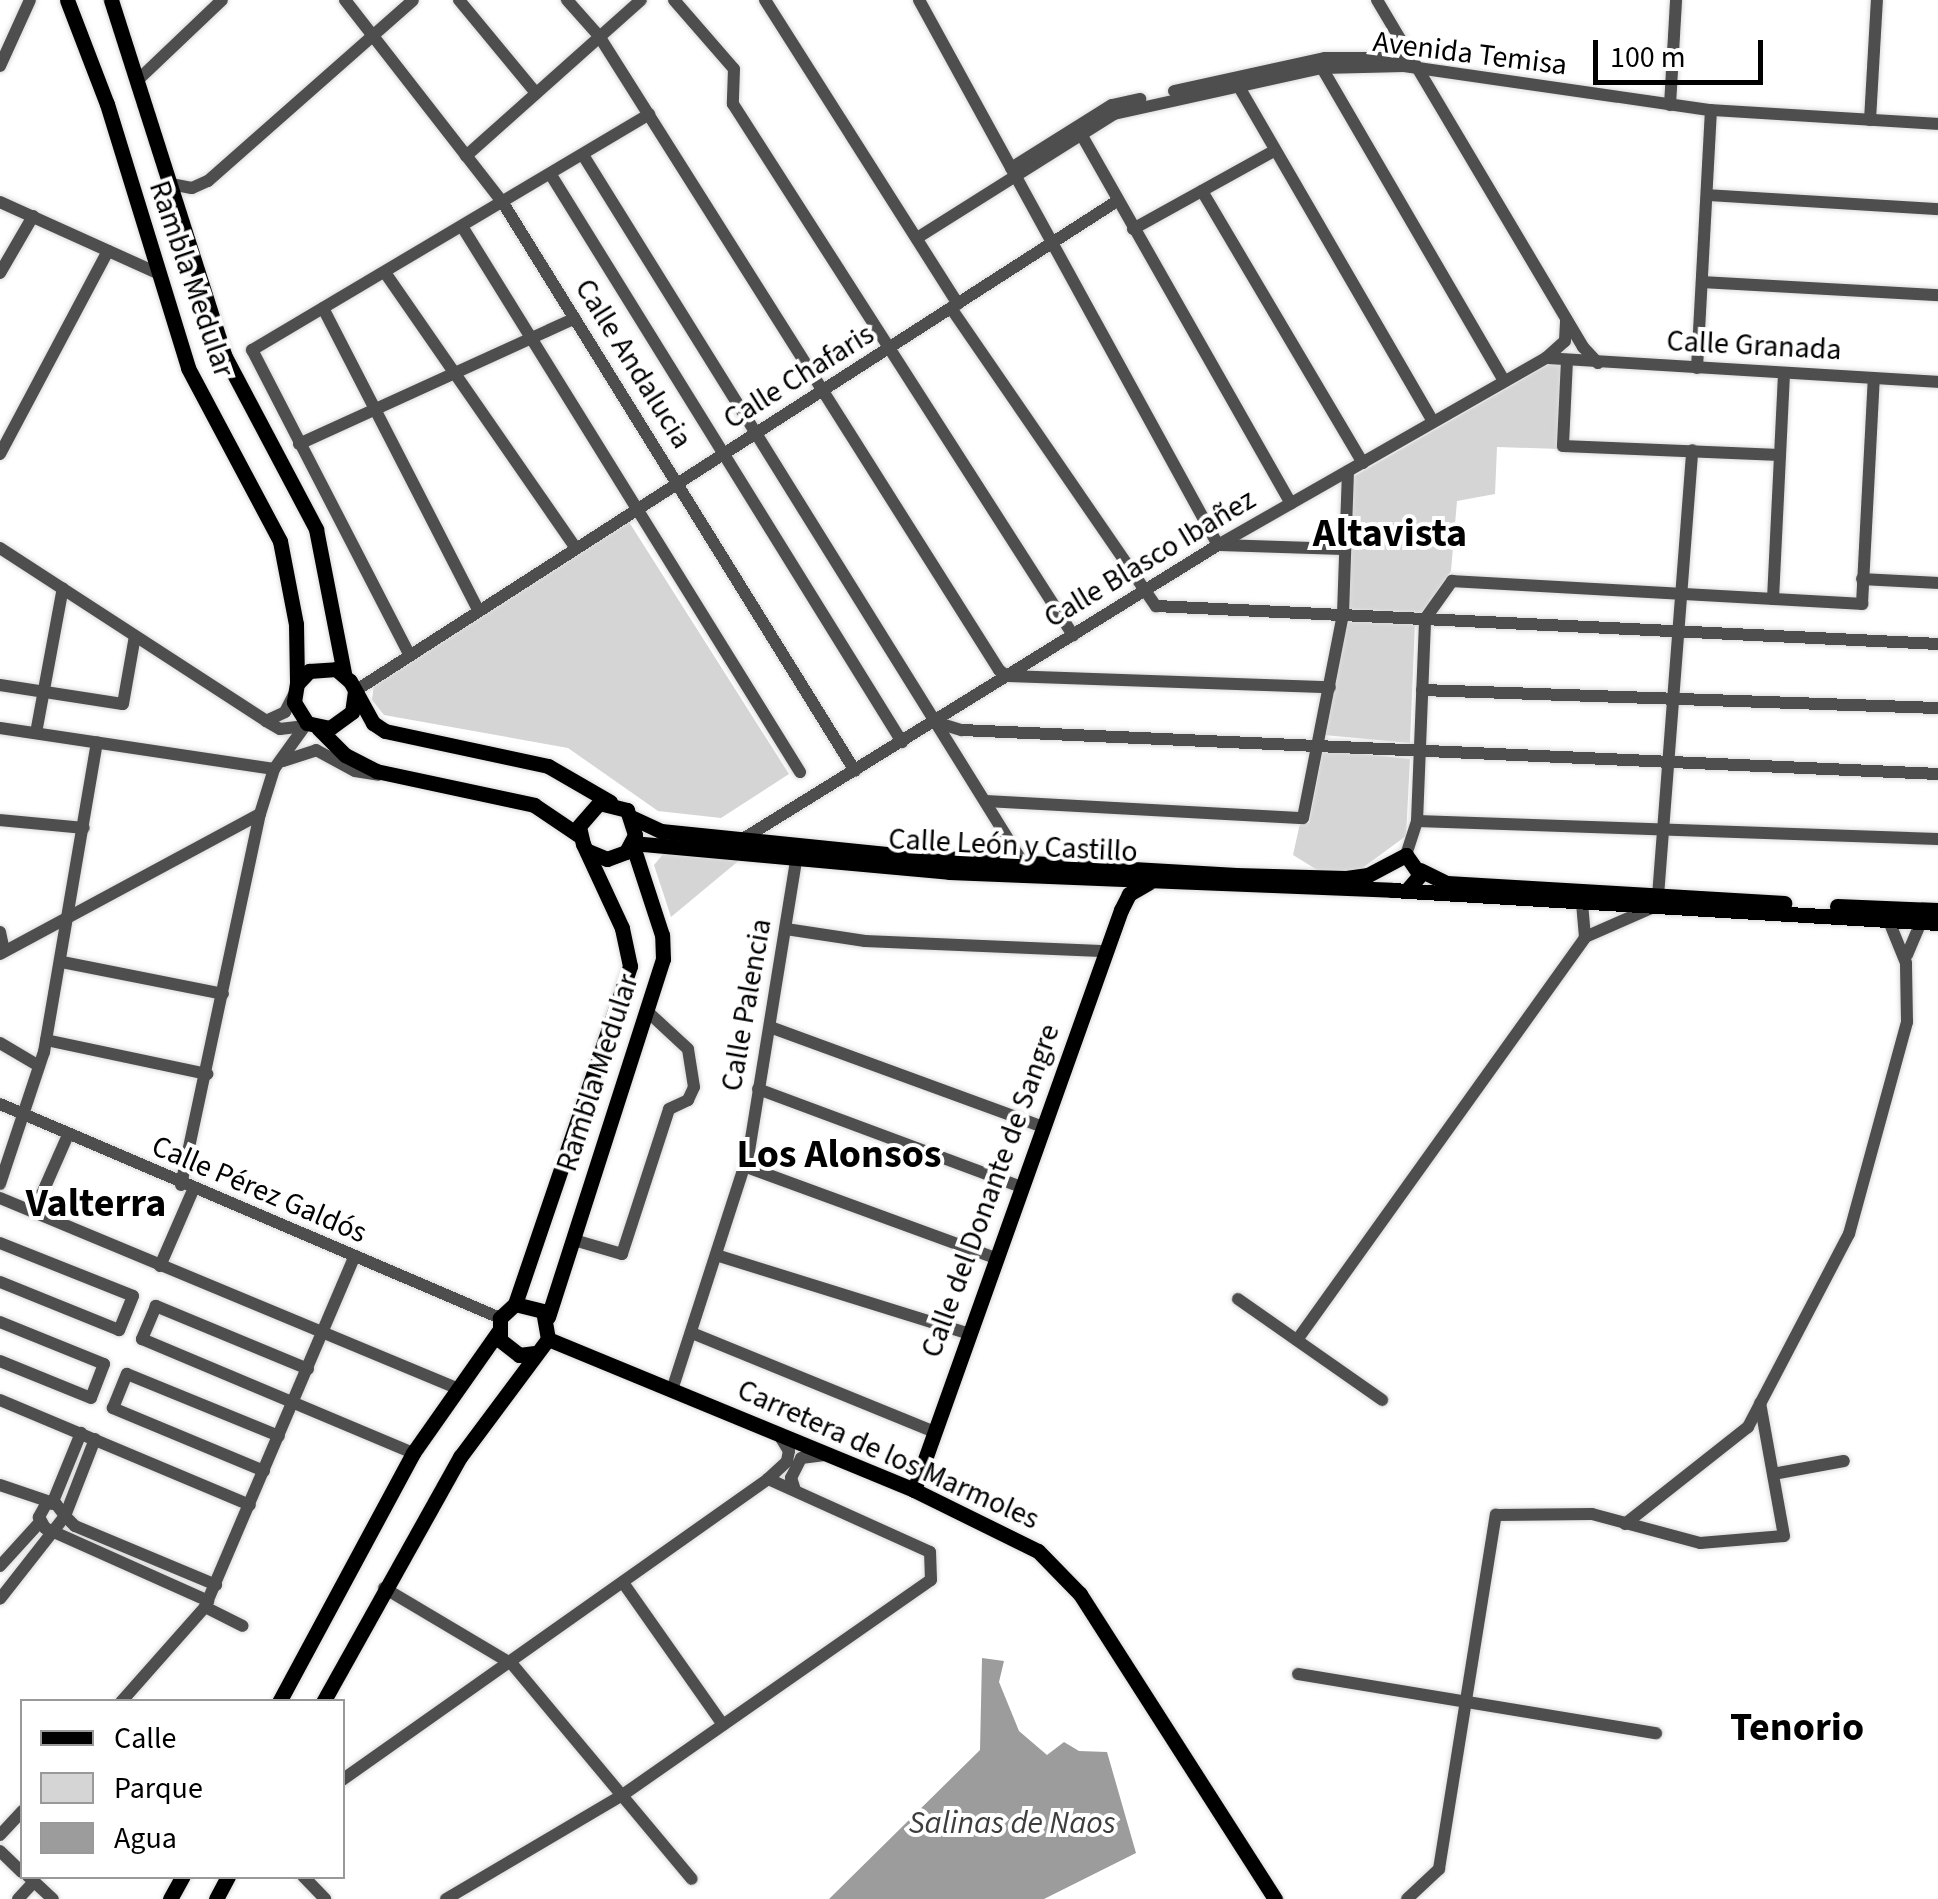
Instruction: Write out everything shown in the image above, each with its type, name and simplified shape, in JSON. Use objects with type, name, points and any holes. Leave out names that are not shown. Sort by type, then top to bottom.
[{"type":"main road","name":"Rambla Medular","points":[[67,0],[102,90],[196,388],[280,542],[296,624],[295,689]]},
{"type":"main road","name":"Rambla Medular","points":[[111,0],[140,78],[231,372],[316,529],[344,673]]},
{"type":"main road","points":[[318,667],[344,673],[373,723],[385,731],[548,766],[632,818],[632,844],[617,857],[584,844],[534,806],[396,775],[345,755],[313,726],[295,689],[318,667]]},
{"type":"main road","points":[[313,726],[346,720],[355,691]]},
{"type":"main road","points":[[584,844],[583,816],[610,802]]},
{"type":"main road","name":"Calle León y Castillo","points":[[632,818],[661,831],[1023,863],[1346,878],[1406,854]]},
{"type":"main road","name":"Rambla Medular","points":[[514,1304],[630,966],[627,941],[584,844]]},
{"type":"main road","name":"Rambla Medular","points":[[548,1317],[648,1012],[662,936],[632,844]]},
{"type":"main road","name":"Calle León y Castillo","points":[[632,844],[797,856],[913,870],[1108,880],[1399,890],[1582,903],[1938,910]]},
{"type":"main road","points":[[642,880],[643,860],[657,846]]},
{"type":"main road","points":[[1382,866],[1399,890],[1420,870],[1406,854]]},
{"type":"main road","name":"Calle León y Castillo","points":[[1420,870],[1447,883],[1938,923]]},
{"type":"main road","points":[[1108,880],[1118,886],[1121,910]]},
{"type":"main road","name":"Calle del Donante de Sangre","points":[[914,1490],[1121,910],[1136,888],[1150,882]]},
{"type":"main road","points":[[281,1699],[413,1454],[514,1304],[537,1306],[548,1317],[548,1339],[460,1457],[325,1699]]},
{"type":"main road","points":[[499,1325],[511,1352],[535,1352]]},
{"type":"main road","name":"Carretera de los Marmoles","points":[[548,1339],[779,1435],[801,1451],[827,1454],[914,1490],[1009,1534],[1060,1570],[1275,1899]]},
{"type":"street","points":[[140,78],[222,0]]},
{"type":"street","name":"Calle Andalucia","points":[[345,0],[503,203],[855,771]]},
{"type":"street","points":[[171,184],[192,188],[208,180],[413,0]]},
{"type":"street","points":[[459,0],[536,93]]},
{"type":"street","points":[[567,0],[599,36],[1007,676],[1330,687]]},
{"type":"street","points":[[466,156],[641,0]]},
{"type":"street","points":[[674,0],[734,70],[732,104],[1073,635]]},
{"type":"street","points":[[766,0],[955,306],[1156,606],[1938,644]]},
{"type":"street","points":[[919,0],[1218,545],[1346,549]]},
{"type":"street","points":[[1377,0],[1566,319],[1598,362]]},
{"type":"street","points":[[1670,104],[1676,0]]},
{"type":"street","points":[[1870,120],[1876,0]]},
{"type":"street","points":[[2,58],[28,1]]},
{"type":"street","name":"Avenida Temisa","points":[[1013,172],[1114,114],[1334,56],[1414,63],[1711,110],[1938,124]]},
{"type":"street","name":"Avenida Temisa","points":[[916,238],[1112,105],[1322,68],[1414,63]]},
{"type":"street","points":[[1322,68],[1504,382]]},
{"type":"street","points":[[1236,82],[1433,422]]},
{"type":"street","points":[[1697,368],[1711,110]]},
{"type":"street","points":[[408,652],[252,350],[386,274],[649,114]]},
{"type":"street","points":[[1081,134],[1291,504]]},
{"type":"street","points":[[1133,229],[1274,151]]},
{"type":"street","points":[[583,155],[1023,863]]},
{"type":"street","points":[[551,175],[902,742]]},
{"type":"street","points":[[1202,191],[1362,463]]},
{"type":"street","points":[[1707,195],[1938,209]]},
{"type":"street","name":"Calle Chafaris","points":[[355,691],[408,652],[1118,201]]},
{"type":"street","points":[[0,202],[157,273]]},
{"type":"street","points":[[0,272],[32,216]]},
{"type":"street","points":[[463,228],[800,772]]},
{"type":"street","points":[[0,454],[108,251]]},
{"type":"street","points":[[386,274],[574,546]]},
{"type":"street","points":[[1702,282],[1938,295]]},
{"type":"street","points":[[323,308],[477,608]]},
{"type":"street","points":[[299,444],[575,318]]},
{"type":"street","points":[[1546,358],[1565,341],[1566,319]]},
{"type":"street","name":"Calle Blasco Ibañez","points":[[746,837],[1218,545],[1546,358]]},
{"type":"street","name":"Calle Granada","points":[[1546,358],[1938,382]]},
{"type":"street","points":[[1567,360],[1563,446],[1780,455]]},
{"type":"street","points":[[1774,599],[1784,373]]},
{"type":"street","points":[[1406,854],[1418,821],[1424,619],[1452,581],[1862,604],[1874,378]]},
{"type":"street","points":[[1297,1340],[1585,937],[1655,902],[1664,833],[1692,450]]},
{"type":"street","points":[[986,801],[1303,818],[1343,614],[1348,471]]},
{"type":"street","points":[[0,548],[266,721],[293,730],[313,726]]},
{"type":"street","points":[[1862,579],[1938,583]]},
{"type":"street","points":[[36,732],[63,588]]},
{"type":"street","points":[[0,685],[123,704],[135,636]]},
{"type":"street","points":[[266,721],[284,712],[295,689]]},
{"type":"street","points":[[1422,690],[1938,708]]},
{"type":"street","points":[[935,722],[962,730],[1318,743],[1938,774]]},
{"type":"street","points":[[160,1266],[187,1187],[206,1074],[260,814],[274,769],[313,726]]},
{"type":"street","points":[[0,728],[274,769],[291,755],[316,750],[355,771],[396,775]]},
{"type":"street","points":[[0,1184],[27,1116],[46,1040],[97,743]]},
{"type":"street","points":[[0,932],[2,952],[260,814]]},
{"type":"street","points":[[0,820],[84,828]]},
{"type":"street","points":[[1418,821],[1664,833],[1938,839]]},
{"type":"street","name":"Calle Palencia","points":[[672,1390],[744,1166],[797,856]]},
{"type":"street","points":[[1582,903],[1585,937]]},
{"type":"street","points":[[1586,920],[1607,927]]},
{"type":"street","points":[[1624,1524],[1748,1427],[1848,1234],[1897,1075],[1910,988],[1906,963],[1888,920]]},
{"type":"street","points":[[1906,963],[1921,922]]},
{"type":"street","points":[[786,930],[865,941],[1107,951]]},
{"type":"street","points":[[62,962],[223,994]]},
{"type":"street","points":[[574,1240],[622,1254],[669,1109],[688,1100],[694,1087],[688,1049],[648,1012]]},
{"type":"street","points":[[770,1027],[1044,1128]]},
{"type":"street","points":[[46,1040],[206,1074]]},
{"type":"street","points":[[0,1043],[39,1066]]},
{"type":"street","points":[[758,1089],[1022,1187]]},
{"type":"street","name":"Calle Pérez Galdós","points":[[0,1104],[354,1257],[499,1325]]},
{"type":"street","points":[[34,1212],[68,1135]]},
{"type":"street","points":[[744,1166],[996,1258]]},
{"type":"street","points":[[0,1198],[459,1388]]},
{"type":"street","points":[[0,1243],[133,1296],[119,1330],[0,1282]]},
{"type":"street","points":[[716,1255],[969,1334]]},
{"type":"street","points":[[124,1699],[207,1604],[354,1257]]},
{"type":"street","points":[[1238,1299],[1382,1400]]},
{"type":"street","points":[[308,1369],[156,1306],[142,1339],[413,1454]]},
{"type":"street","points":[[0,1322],[104,1364],[90,1398],[0,1360]]},
{"type":"street","points":[[692,1333],[934,1432]]},
{"type":"street","points":[[264,1471],[113,1408],[127,1374],[279,1436]]},
{"type":"street","points":[[0,1400],[250,1505]]},
{"type":"street","points":[[1406,1899],[1439,1869],[1496,1515],[1592,1514],[1700,1543],[1784,1536],[1760,1403]]},
{"type":"street","points":[[0,1566],[40,1522],[81,1433]]},
{"type":"street","points":[[345,1778],[512,1664],[768,1479],[789,1451],[779,1435]]},
{"type":"street","points":[[0,1599],[65,1516],[95,1439]]},
{"type":"street","points":[[795,1490],[791,1478],[801,1451]]},
{"type":"street","points":[[1773,1474],[1844,1461]]},
{"type":"street","points":[[446,1899],[624,1794],[931,1580],[935,1569],[930,1552],[768,1479]]},
{"type":"street","points":[[0,1485],[49,1505],[75,1526],[216,1586]]},
{"type":"street","points":[[40,1522],[207,1604],[243,1626]]},
{"type":"street","points":[[624,1584],[722,1725]]},
{"type":"street","points":[[384,1588],[512,1664],[692,1879]]},
{"type":"street","points":[[1298,1674],[1466,1705],[1656,1733]]},
{"type":"street","points":[[0,1835],[20,1813]]},
{"type":"street","points":[[0,1851],[20,1870]]},
{"type":"street","points":[[30,1879],[53,1899]]},
{"type":"street","points":[[306,1879],[325,1899]]},
{"type":"green space","points":[[1551,363],[1563,364],[1559,449],[1497,447],[1495,494],[1457,501],[1451,571],[1422,613],[1347,609],[1353,477]]},
{"type":"green space","points":[[629,522],[789,774],[721,818],[658,811],[568,748],[384,715],[372,700],[374,684]]},
{"type":"green space","points":[[1346,620],[1415,623],[1410,743],[1324,735]]},
{"type":"green space","points":[[1323,750],[1410,759],[1406,836],[1357,872],[1319,871],[1293,855],[1300,823],[1309,823]]},
{"type":"green space","points":[[664,853],[742,858],[671,917],[654,865]]},
{"type":"water","name":"Salinas de Naos","points":[[982,1658],[1004,1661],[999,1682],[1019,1731],[1047,1755],[1064,1742],[1079,1751],[1107,1752],[1136,1853],[1044,1899],[829,1899],[980,1750]]},
{"type":"district","name":"Altavista","points":[[1390,534]]},
{"type":"district","name":"Los Alonsos","points":[[839,1155]]},
{"type":"district","name":"Valterra","points":[[96,1204]]},
{"type":"district","name":"Tenorio","points":[[1797,1728]]}]
